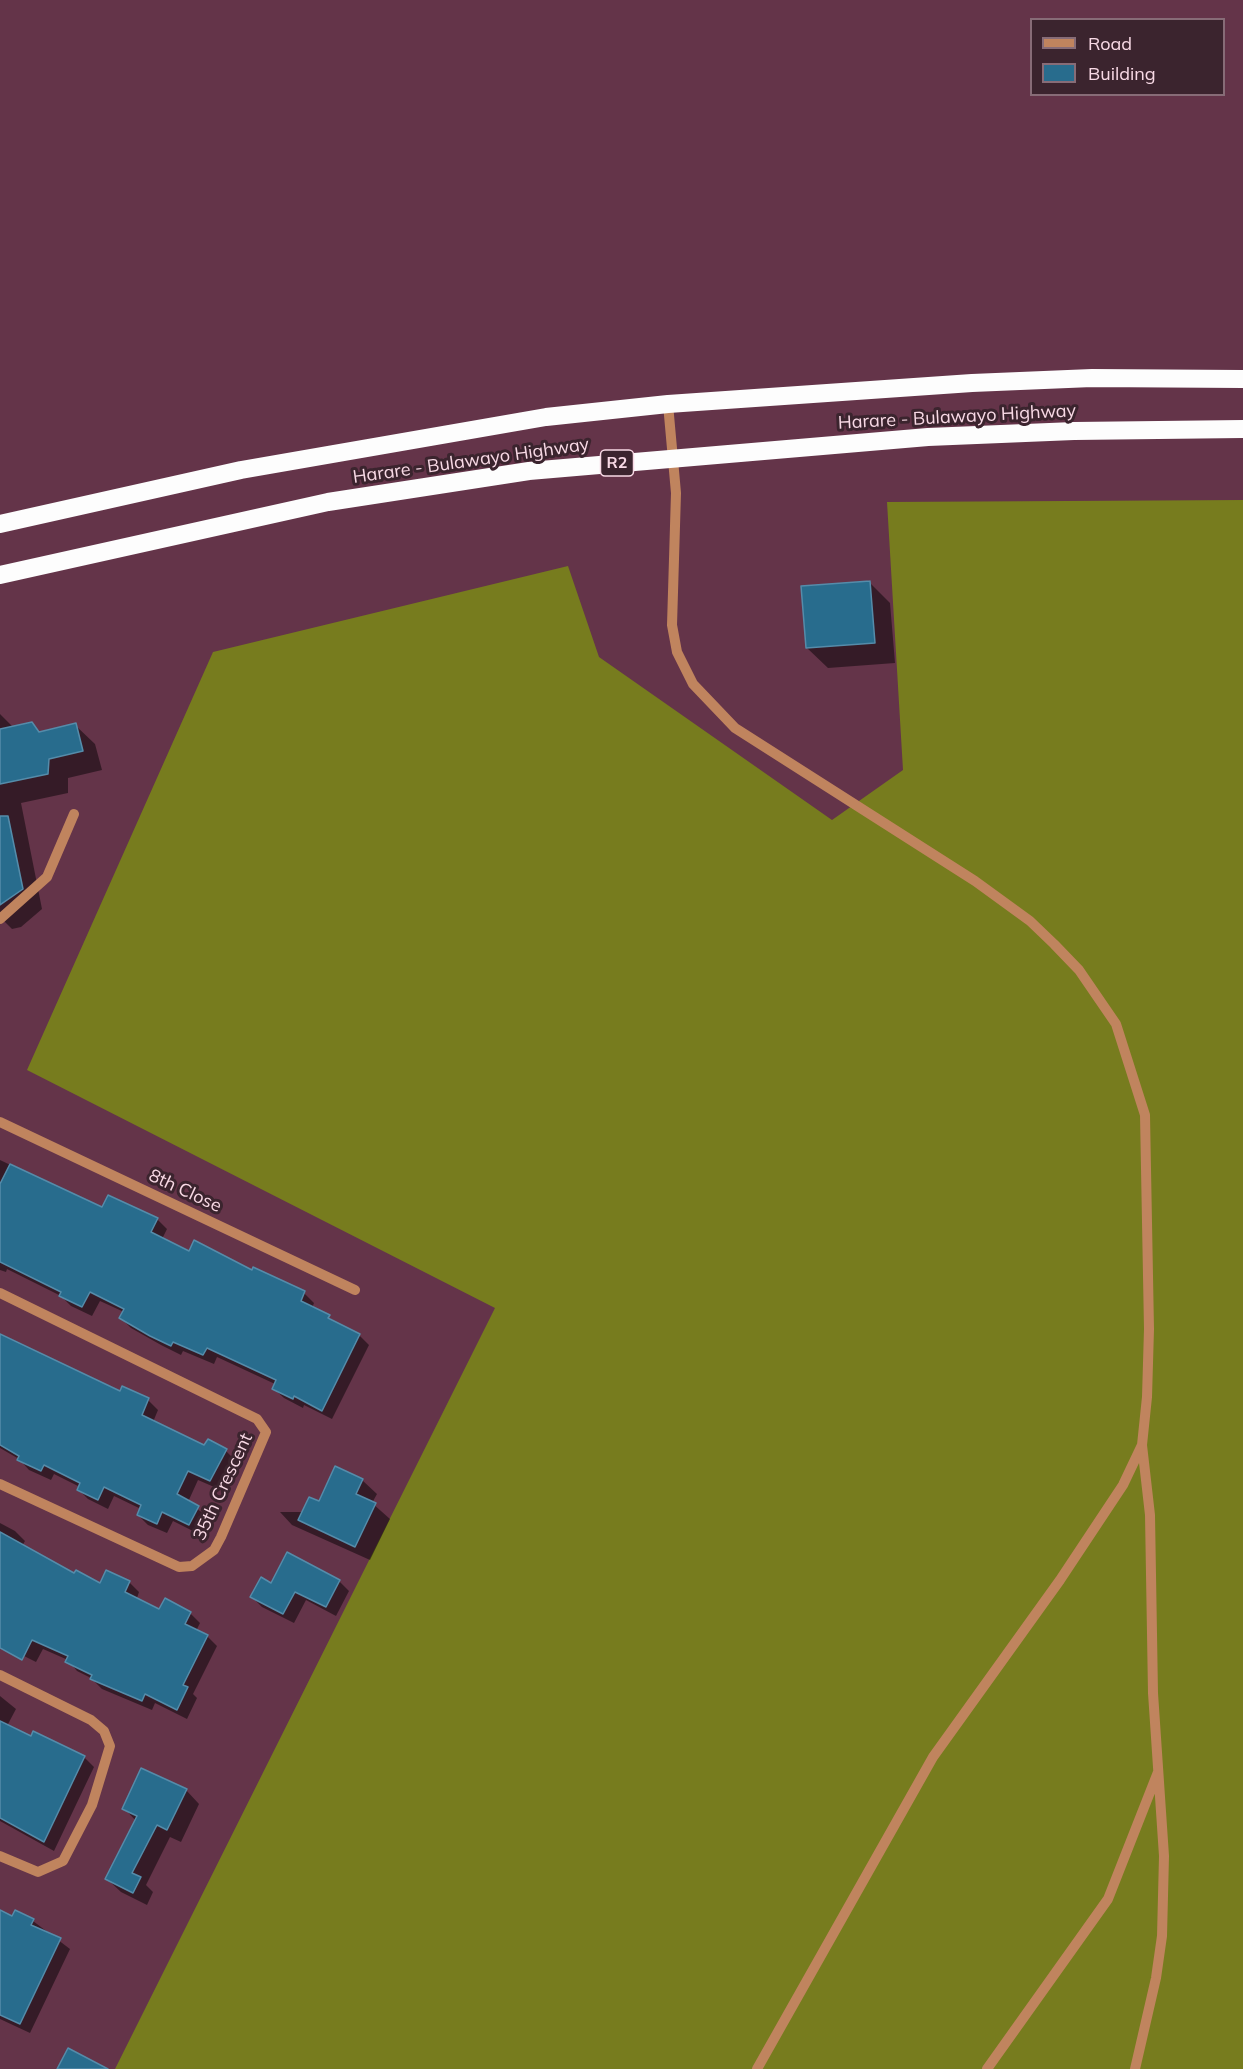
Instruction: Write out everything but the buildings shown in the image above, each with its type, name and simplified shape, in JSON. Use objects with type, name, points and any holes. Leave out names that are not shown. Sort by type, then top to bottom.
[{"type":"highway","name":"Harare - Bulawayo Highway","points":[[0,524],[241,470],[546,417],[668,404],[972,383],[1092,378],[1243,379]]},
{"type":"highway","name":"Harare - Bulawayo Highway","points":[[0,575],[328,502],[517,473],[672,457],[928,437],[1074,431],[1243,429]]},
{"type":"street","points":[[668,404],[676,493],[672,625],[677,652],[693,684],[735,728],[975,881],[1030,921],[1079,970],[1116,1024],[1130,1060],[1145,1115],[1149,1329],[1148,1397],[1142,1445],[1150,1515],[1153,1693],[1164,1856],[1162,1936],[1156,1978],[1134,2069]]},
{"type":"street","points":[[0,919],[8,915],[47,877],[74,814]]},
{"type":"street","name":"8th Close","points":[[0,1122],[355,1290]]},
{"type":"street","name":"35th Crescent","points":[[0,1293],[257,1419],[264,1428],[266,1437],[214,1550],[192,1566],[179,1567],[0,1484]]},
{"type":"street","points":[[757,2069],[933,1757],[1060,1580],[1123,1485],[1142,1445]]},
{"type":"street","points":[[0,1675],[91,1720],[104,1731],[110,1746],[92,1805],[63,1861],[38,1872],[0,1856]]},
{"type":"street","points":[[987,2069],[1107,1899],[1158,1772]]},
{"type":"shaded area","points":[[1243,500],[1243,2069],[115,2069],[495,1308],[27,1070],[213,652],[568,566],[599,657],[832,820],[903,770],[887,502]]}]
